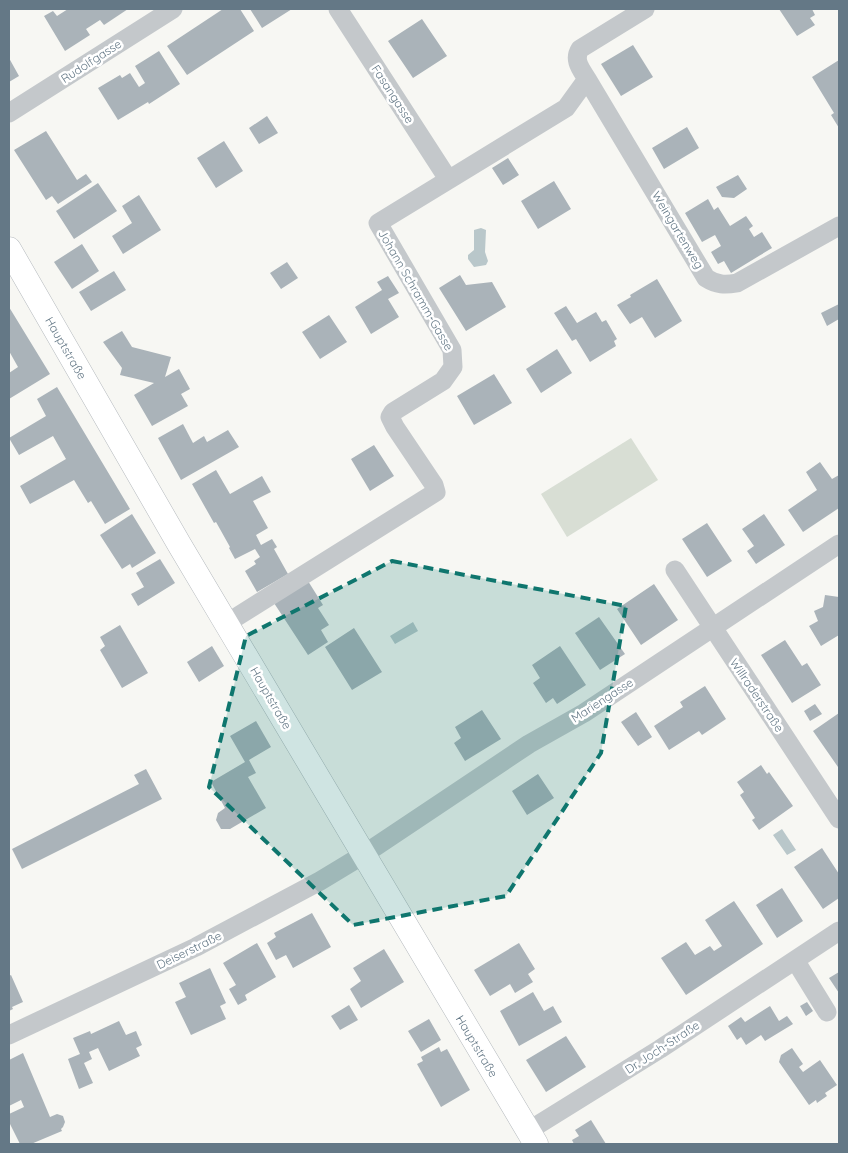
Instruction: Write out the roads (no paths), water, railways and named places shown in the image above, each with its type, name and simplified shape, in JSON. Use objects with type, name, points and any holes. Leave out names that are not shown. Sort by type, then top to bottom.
[{"type":"main road","name":"Hauptstraße","points":[[9,249],[178,544],[227,623],[532,1138]]},
{"type":"street","name":"Rudolfgasse","points":[[9,113],[172,9]]},
{"type":"street","name":"Fasangasse","points":[[338,9],[448,179]]},
{"type":"street","points":[[587,79],[577,62],[576,54],[580,49],[645,9]]},
{"type":"street","name":"Johann Schramm-Gasse","points":[[227,623],[436,492],[434,485],[395,427],[390,416],[393,412],[443,381],[453,367],[452,350],[378,224],[448,179],[566,108],[587,79]]},
{"type":"street","name":"Weingartenweg","points":[[587,79],[706,278],[716,284],[728,285],[737,283],[839,226]]},
{"type":"street","name":"Mariengasse","points":[[363,855],[529,744],[584,713],[839,544]]},
{"type":"street","name":"Willraderstraße","points":[[675,570],[839,819]]},
{"type":"street","name":"Deiserstraße","points":[[9,1035],[196,948],[320,881],[363,855]]},
{"type":"street","name":"Dr. Joch-Straße","points":[[532,1138],[660,1049],[839,931]]},
{"type":"street","points":[[795,960],[827,1012]]}]
